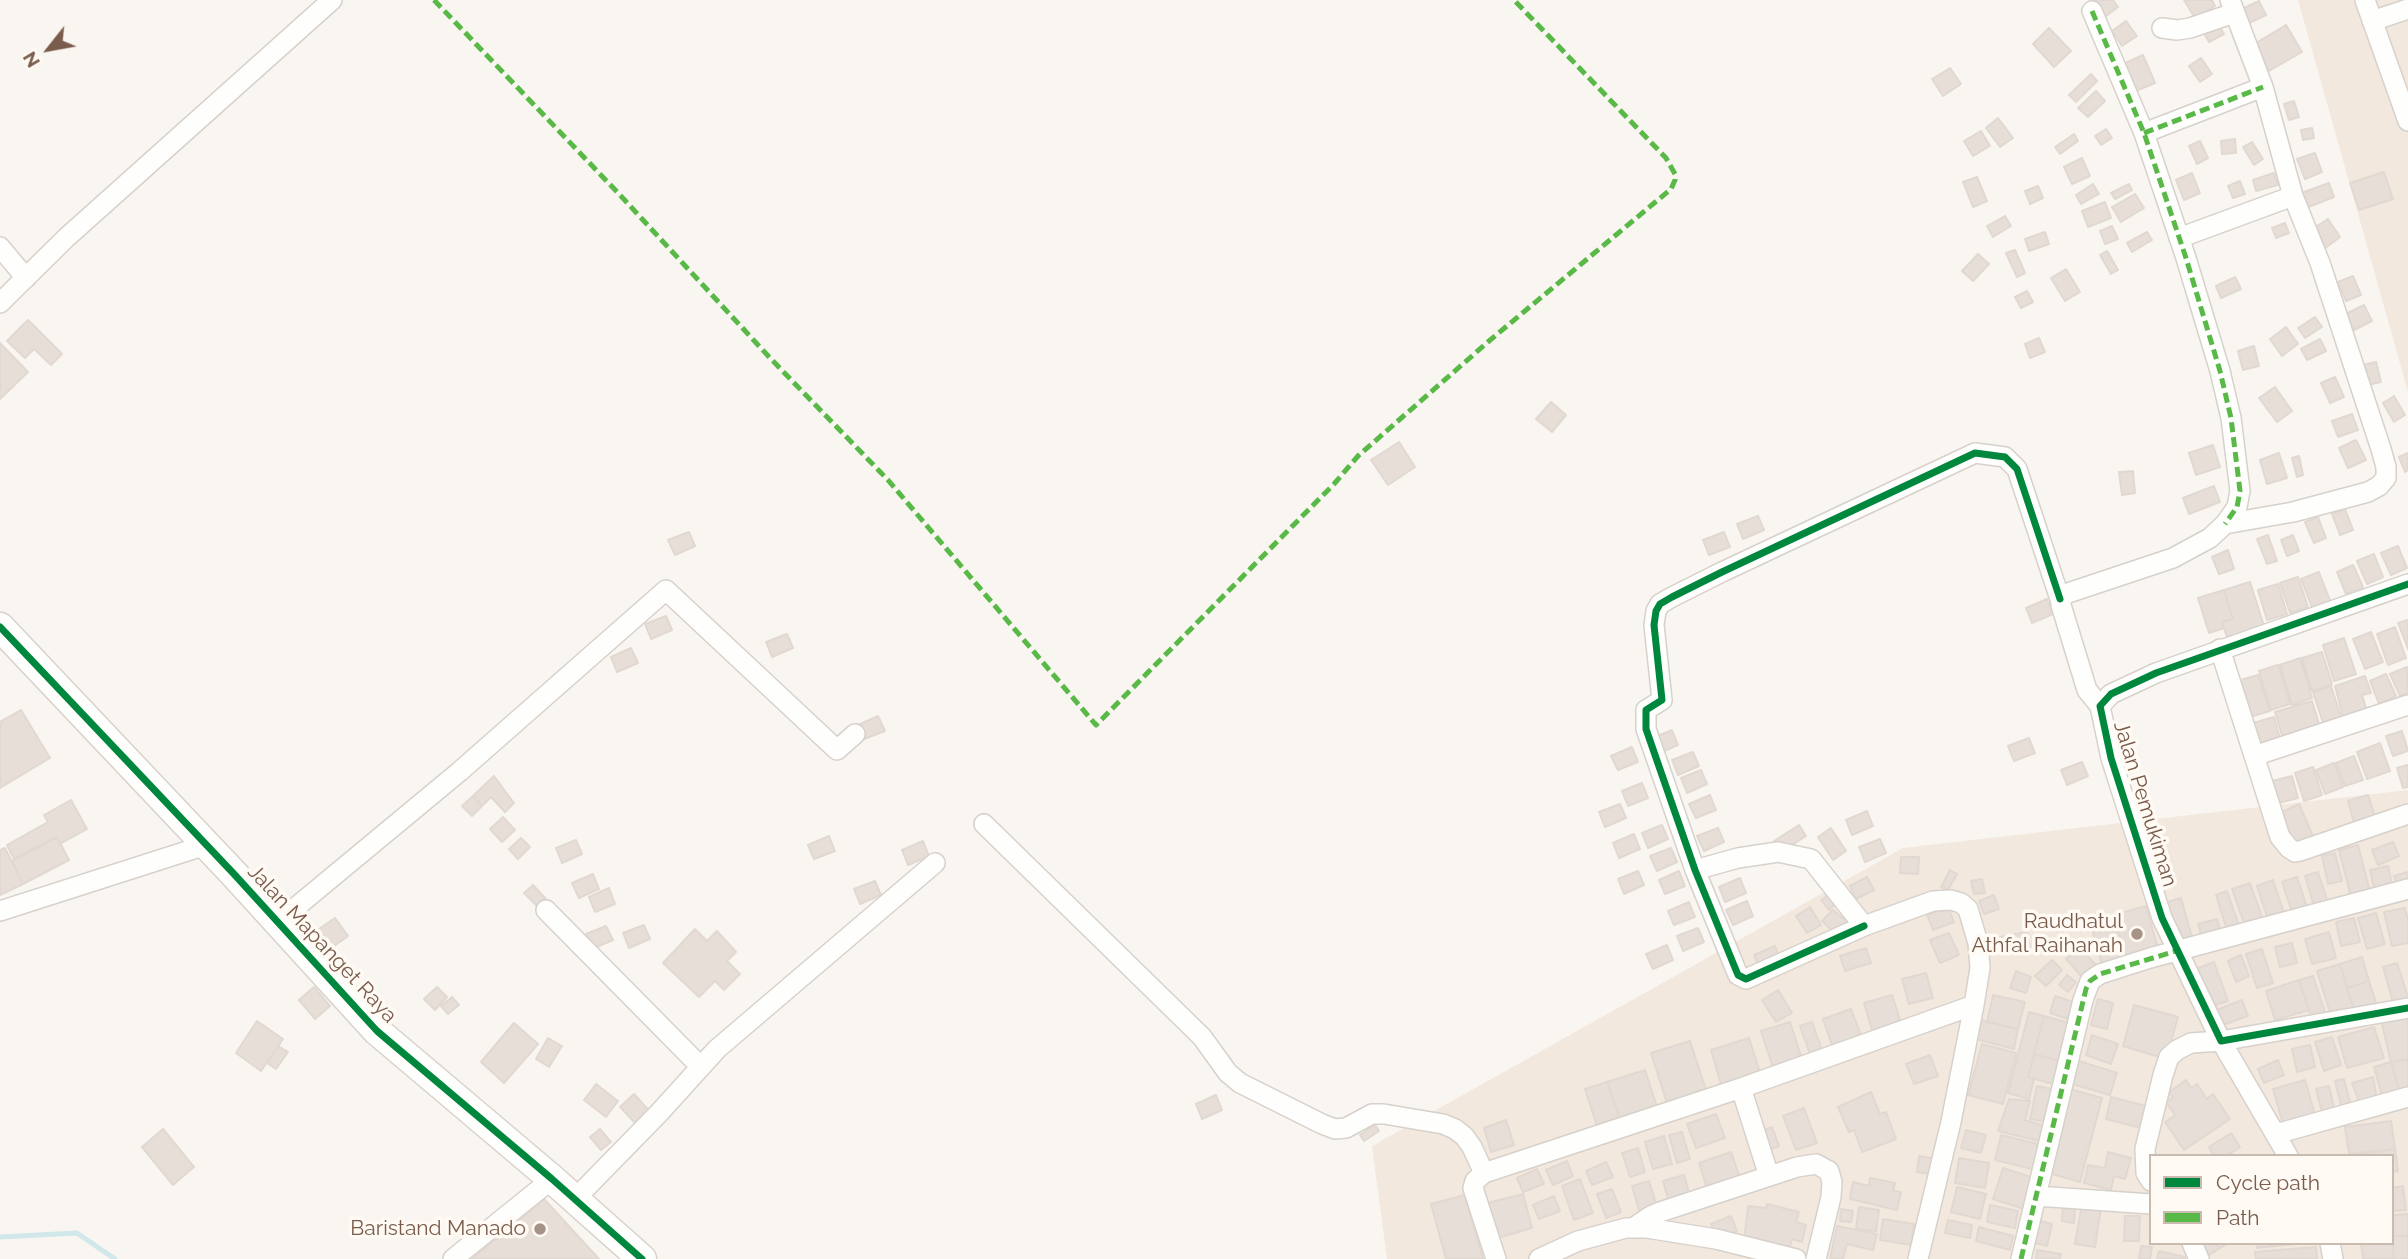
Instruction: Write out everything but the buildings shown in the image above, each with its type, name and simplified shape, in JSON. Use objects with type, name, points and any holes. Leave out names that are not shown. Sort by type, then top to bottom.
[{"type":"street","points":[[0,303],[66,239],[332,0]]},
{"type":"street","points":[[2365,0],[2408,121]]},
{"type":"street","points":[[2162,28],[2190,28],[2232,6],[2263,87],[2293,196],[2320,263],[2386,467],[2386,478],[2368,492],[2293,512],[2225,524]]},
{"type":"street","points":[[2372,22],[2408,9]]},
{"type":"street","points":[[2060,598],[2067,592],[2173,558],[2210,538],[2225,524],[2236,507],[2240,491],[2231,418],[2220,371],[2179,238],[2144,133],[2092,11]]},
{"type":"street","points":[[2144,133],[2263,87]]},
{"type":"street","points":[[2179,238],[2293,196]]},
{"type":"street","points":[[0,247],[26,278]]},
{"type":"street","points":[[1918,1259],[1951,1122],[1980,968],[1978,943],[1968,909],[1951,900],[1933,901],[1864,926],[1746,979],[1738,975],[1695,870],[1646,729],[1646,710],[1662,700],[1654,625],[1656,611],[1660,604],[1722,572],[1880,500],[1959,459],[1975,453],[2005,457],[2017,469],[2060,598],[2087,691],[2100,706]]},
{"type":"street","name":"Jalan Pemukiman","points":[[2287,1154],[2221,1041],[2162,918],[2111,758],[2100,706],[2105,699],[2128,684],[2408,584]]},
{"type":"street","points":[[278,922],[459,772],[666,590],[837,750],[855,734]]},
{"type":"street","name":"Jalan Mapanget Raya","points":[[0,628],[206,845],[377,1031],[642,1259]]},
{"type":"street","points":[[2220,649],[2280,837],[2289,848],[2295,852],[2408,814]]},
{"type":"street","points":[[2254,757],[2408,705]]},
{"type":"street","points":[[984,824],[1202,1037],[1228,1073],[1240,1083],[1335,1129],[1346,1128],[1372,1114],[1443,1124],[1464,1136],[1483,1173]]},
{"type":"street","points":[[0,911],[206,845]]},
{"type":"street","points":[[1695,870],[1738,858],[1778,852],[1811,859],[1864,926]]},
{"type":"street","points":[[574,1200],[659,1113],[700,1066],[808,969],[935,863]]},
{"type":"street","points":[[2021,1259],[2083,1000],[2090,981],[2112,969],[2408,889]]},
{"type":"street","points":[[547,910],[700,1066]]},
{"type":"street","points":[[1496,1259],[1473,1188],[1475,1181],[1483,1173],[1741,1088],[1974,1005]]},
{"type":"street","points":[[2149,1178],[2146,1173],[2146,1149],[2169,1057],[2177,1050],[2190,1043],[2221,1041],[2408,1008]]},
{"type":"street","points":[[1741,1088],[1769,1176]]},
{"type":"street","points":[[2276,1135],[2408,1097]]},
{"type":"street","points":[[1633,1228],[1649,1217],[1769,1176],[1816,1164],[1824,1166],[1832,1175],[1831,1197],[1816,1259]]},
{"type":"street","points":[[453,1259],[552,1179]]},
{"type":"street","points":[[2036,1196],[2149,1203]]},
{"type":"street","points":[[1539,1259],[1578,1241],[1633,1228],[1716,1240],[1796,1259]]},
{"type":"shaded area","points":[[2298,0],[2408,0],[2408,392]]},
{"type":"shaded area","points":[[2408,790],[2408,1259],[1387,1259],[1372,1146],[1903,848]]},
{"type":"waterway","points":[[0,1237],[77,1233],[115,1259]]},
{"type":"marked path","points":[[434,0],[888,480],[1096,725],[1334,484],[1358,456],[1489,341],[1671,189],[1675,174],[1666,158],[1514,0]]},
{"type":"marked path","points":[[2092,11],[2144,133],[2220,371],[2231,418],[2240,491],[2237,507],[2225,524]]},
{"type":"marked path","points":[[2144,133],[2263,87]]},
{"type":"marked path","points":[[2021,1259],[2090,981],[2100,974],[2176,951]]},
{"type":"cycle path","points":[[1864,926],[1746,979],[1738,975],[1695,870],[1646,729],[1646,710],[1662,700],[1654,625],[1660,604],[1975,453],[2005,457],[2017,469],[2060,599]]},
{"type":"cycle path","points":[[2408,584],[2156,673],[2111,694],[2100,706],[2111,758],[2162,918],[2221,1041],[2408,1008]]},
{"type":"cycle path","points":[[0,627],[234,874],[377,1031],[642,1259]]},
{"type":"place","name":"Raudhatul Athfal Raihanah","points":[[2137,934]]},
{"type":"place","name":"Baristand Manado","points":[[540,1229]]}]
